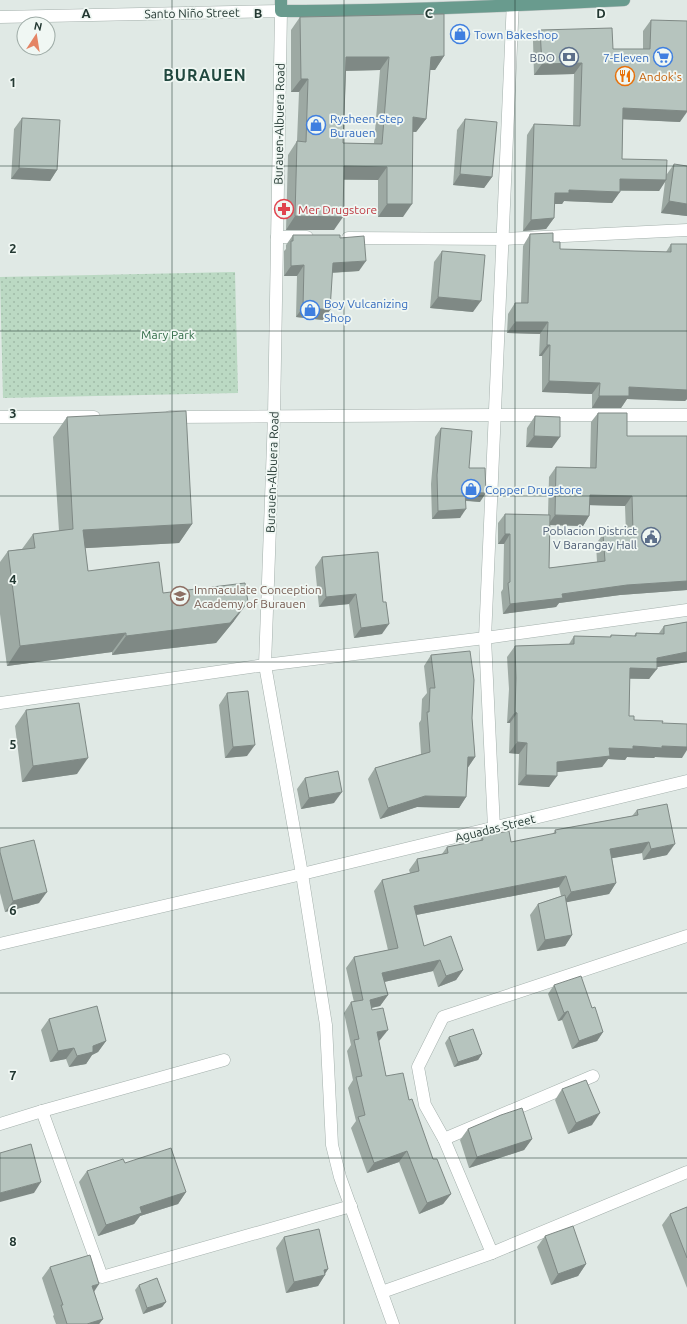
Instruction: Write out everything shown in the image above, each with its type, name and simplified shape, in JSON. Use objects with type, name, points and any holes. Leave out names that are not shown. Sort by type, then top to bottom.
[{"type":"main road","name":"Santo Niño Street","points":[[281,5],[338,11],[513,3],[624,0]]},
{"type":"street","points":[[494,828],[485,638],[513,3]]},
{"type":"street","name":"Santo Niño Street","points":[[0,17],[281,5]]},
{"type":"street","name":"Burauen-Albuera Road","points":[[281,5],[274,416],[265,665],[302,874],[326,1025],[332,1145],[340,1177],[393,1324]]},
{"type":"street","points":[[339,238],[503,239],[687,230]]},
{"type":"street","points":[[277,237],[316,238]]},
{"type":"street","points":[[157,417],[687,415]]},
{"type":"street","points":[[0,417],[102,417]]},
{"type":"street","points":[[0,703],[265,665],[485,638],[687,610]]},
{"type":"street","name":"Aguadas Street","points":[[0,944],[302,874],[687,781]]},
{"type":"street","points":[[492,1253],[444,1139],[425,1105],[418,1067],[443,1017],[687,936]]},
{"type":"street","points":[[0,1124],[224,1060]]},
{"type":"street","points":[[444,1139],[593,1076]]},
{"type":"street","points":[[42,1111],[102,1277],[351,1206]]},
{"type":"street","points":[[382,1292],[492,1253],[687,1172]]},
{"type":"green space","name":"Mary Park","points":[[235,272],[238,393],[3,398],[0,277]]},
{"type":"building","points":[[444,14],[444,56],[431,57],[426,119],[413,117],[412,204],[387,204],[387,167],[344,166],[343,217],[295,216],[297,141],[306,142],[308,79],[301,79],[300,17]],"holes":[[[346,57],[389,57],[382,144],[343,143]]]},
{"type":"building","points":[[651,20],[687,21],[687,111],[623,108],[622,159],[667,160],[666,180],[620,179],[620,192],[569,190],[569,193],[555,193],[554,218],[531,220],[534,124],[580,126],[582,63],[542,64],[540,30],[612,28],[613,49],[650,49]]},
{"type":"building","points":[[22,118],[60,120],[57,170],[19,168]]},
{"type":"building","points":[[465,119],[497,122],[492,177],[460,174]]},
{"type":"building","points":[[674,164],[687,166],[687,204],[669,201]]},
{"type":"building","points":[[553,233],[553,242],[560,242],[560,249],[671,252],[671,244],[687,244],[687,390],[629,387],[629,396],[599,396],[600,383],[549,381],[550,345],[547,345],[548,322],[515,322],[515,303],[528,303],[530,234]]},
{"type":"building","points":[[293,235],[340,235],[340,238],[364,236],[366,261],[333,263],[330,310],[303,307],[304,265],[291,266],[291,241],[293,241]]},
{"type":"building","points":[[442,251],[485,255],[481,301],[438,297]]},
{"type":"building","points":[[186,411],[192,524],[83,530],[88,571],[159,562],[163,593],[245,583],[248,602],[230,623],[126,636],[126,633],[20,646],[8,551],[35,548],[33,534],[73,529],[67,417]]},
{"type":"building","points":[[598,413],[627,413],[627,436],[687,436],[687,581],[627,585],[562,594],[563,598],[510,604],[508,583],[510,582],[510,534],[505,534],[505,514],[550,515],[549,568],[605,561],[603,534],[633,532],[632,496],[590,495],[589,516],[555,515],[556,467],[596,468]]},
{"type":"building","points":[[535,416],[560,417],[560,437],[534,436]]},
{"type":"building","points":[[441,428],[472,431],[469,468],[485,468],[486,493],[465,492],[466,509],[438,511],[437,475]]},
{"type":"building","points":[[378,552],[383,602],[386,602],[389,624],[361,628],[356,594],[326,597],[322,557]]},
{"type":"building","points":[[687,622],[687,652],[657,658],[657,669],[630,668],[629,716],[634,716],[634,720],[687,724],[687,747],[662,746],[662,748],[633,746],[633,749],[609,748],[610,756],[557,762],[557,776],[526,775],[527,743],[517,742],[517,713],[515,712],[515,646],[574,644],[574,636],[611,637],[611,635],[636,636],[636,633],[664,634],[664,626]]},
{"type":"building","points":[[470,651],[474,680],[472,718],[475,757],[468,757],[466,797],[425,796],[388,808],[375,768],[430,752],[427,712],[429,712],[430,688],[435,688],[431,655]]},
{"type":"building","points":[[248,691],[255,745],[233,747],[227,693]]},
{"type":"building","points":[[79,703],[88,758],[33,766],[26,710]]},
{"type":"building","points":[[338,771],[342,792],[309,798],[305,778]]},
{"type":"building","points":[[667,804],[675,844],[651,849],[649,842],[610,849],[616,883],[571,892],[566,876],[414,906],[424,946],[451,936],[463,970],[446,976],[440,960],[382,973],[388,995],[370,1000],[372,1010],[383,1008],[388,1030],[377,1032],[386,1076],[403,1073],[409,1100],[412,1099],[433,1159],[437,1159],[451,1194],[427,1203],[407,1151],[374,1163],[358,1117],[365,1115],[356,1077],[362,1076],[354,1040],[359,1039],[351,1002],[363,1000],[354,957],[398,948],[382,880],[419,871],[417,859],[448,853],[447,847],[483,840],[482,836],[509,831],[511,842],[556,833],[555,830],[638,815],[637,810]]},
{"type":"building","points":[[34,840],[47,892],[13,901],[0,848]]},
{"type":"building","points":[[565,895],[572,935],[545,940],[538,904]]},
{"type":"building","points":[[581,976],[592,1008],[595,1007],[603,1032],[579,1041],[568,1011],[564,1013],[554,985]]},
{"type":"building","points":[[97,1006],[106,1041],[93,1046],[93,1052],[77,1056],[74,1048],[58,1051],[49,1019]]},
{"type":"building","points":[[473,1029],[482,1054],[458,1062],[449,1037]]},
{"type":"building","points":[[586,1080],[600,1113],[576,1123],[562,1089]]},
{"type":"building","points":[[522,1108],[532,1139],[477,1157],[468,1129]]},
{"type":"building","points":[[31,1144],[41,1182],[0,1193],[0,1153]]},
{"type":"building","points":[[171,1148],[186,1192],[140,1207],[142,1213],[106,1225],[87,1171],[123,1159],[125,1163]]},
{"type":"building","points":[[687,1207],[687,1258],[670,1214]]},
{"type":"building","points":[[573,1226],[586,1264],[558,1274],[545,1236]]},
{"type":"building","points":[[319,1229],[328,1269],[324,1270],[325,1275],[294,1282],[284,1237]]},
{"type":"building","points":[[90,1255],[99,1284],[92,1286],[103,1319],[87,1324],[67,1324],[61,1305],[63,1305],[50,1267]]},
{"type":"building","points":[[157,1278],[166,1302],[147,1308],[139,1285]]},
{"type":"place","name":"Town Bakeshop","points":[[460,34]]},
{"type":"place","name":"BDO","points":[[569,57]]},
{"type":"place","name":"7-Eleven","points":[[663,57]]},
{"type":"place","name":"Andok's","points":[[625,76]]},
{"type":"place","name":"Rysheen-Step Burauen","points":[[316,125]]},
{"type":"place","name":"Mer Drugstore","points":[[284,209]]},
{"type":"place","name":"Boy Vulcanizing Shop","points":[[310,310]]},
{"type":"place","name":"Copper Drugstore","points":[[471,489]]},
{"type":"place","name":"Poblacion District V Barangay Hall","points":[[651,537]]},
{"type":"place","name":"Immaculate Conception Academy of Burauen","points":[[180,596]]},
{"type":"district","name":"BURAUEN","points":[[205,75]]}]
